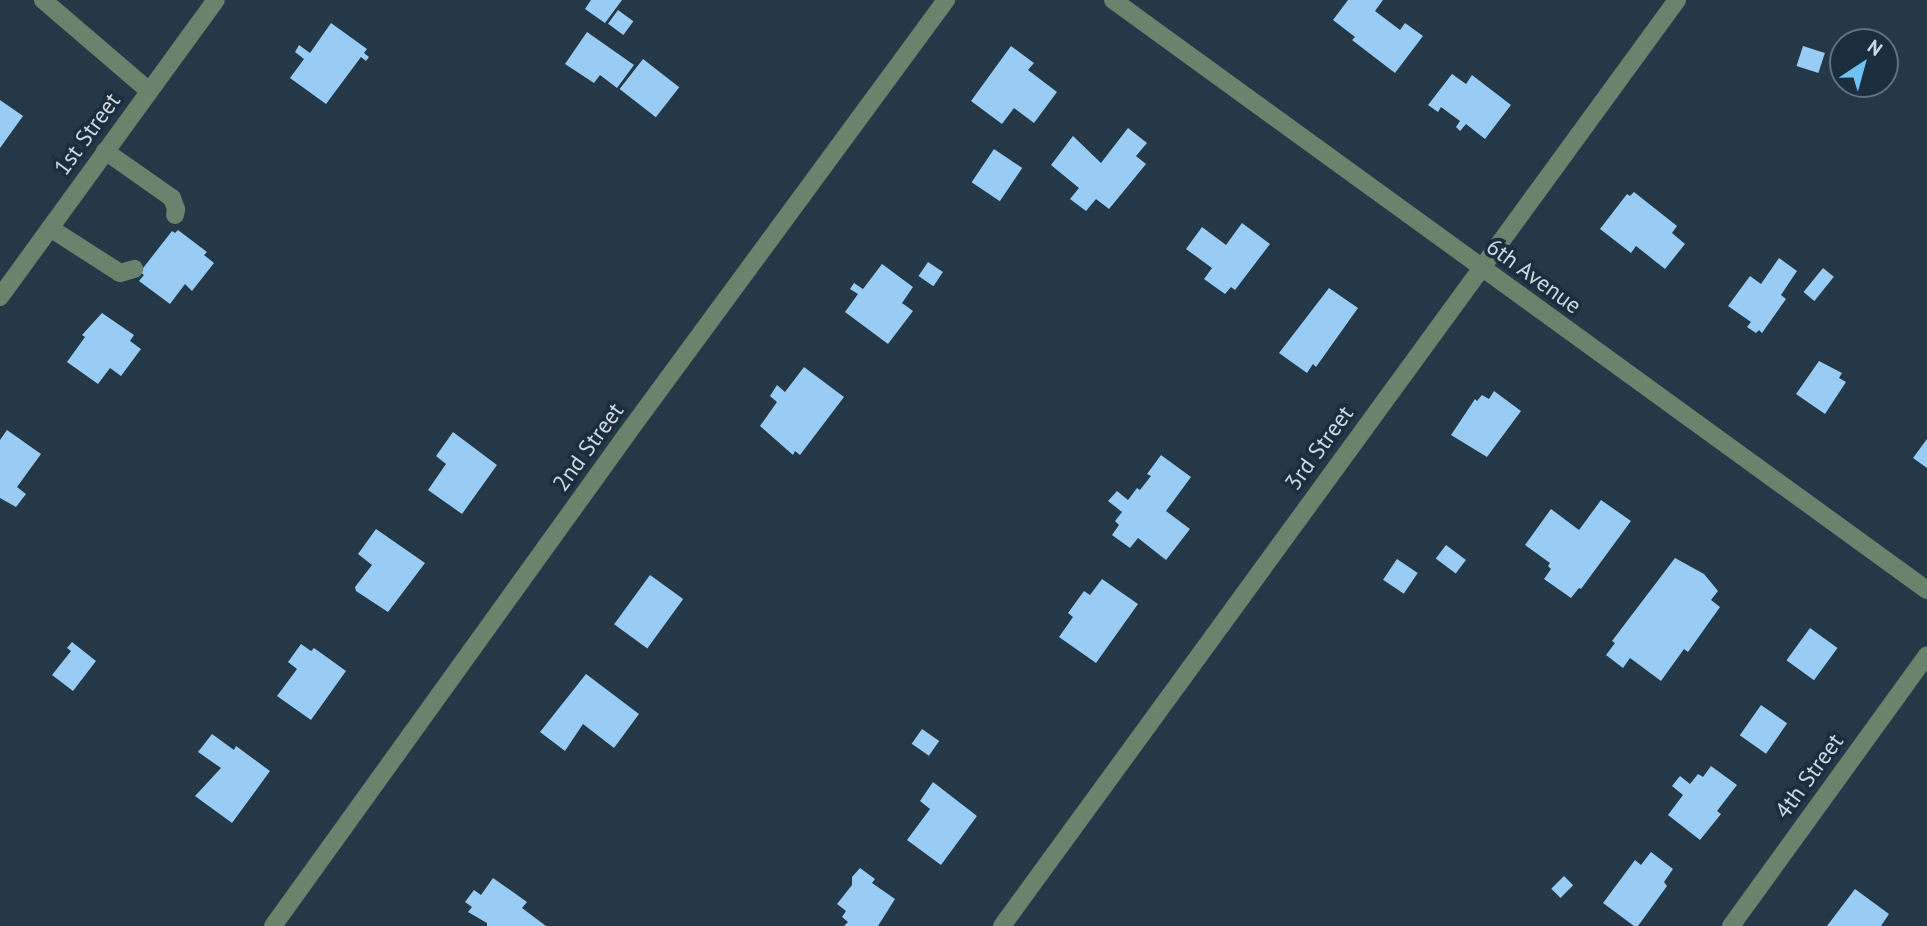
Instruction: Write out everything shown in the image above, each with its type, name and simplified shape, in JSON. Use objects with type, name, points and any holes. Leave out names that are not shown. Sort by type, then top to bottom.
[{"type":"street","points":[[43,0],[149,90]]},
{"type":"street","name":"1st Street","points":[[0,297],[216,0]]},
{"type":"street","name":"2nd Street","points":[[273,926],[627,434],[946,0]]},
{"type":"street","name":"6th Avenue","points":[[1113,0],[1927,590]]},
{"type":"street","name":"3rd Street","points":[[1002,926],[1677,0]]},
{"type":"street","points":[[105,151],[172,198],[175,215]]},
{"type":"street","points":[[50,228],[120,273],[134,269]]},
{"type":"street","name":"4th Street","points":[[1731,926],[1927,655]]},
{"type":"building","points":[[591,0],[622,0],[605,23],[585,9]]},
{"type":"building","points":[[1348,0],[1383,0],[1375,11],[1400,30],[1405,23],[1423,36],[1395,73],[1352,40],[1355,37],[1333,20]]},
{"type":"building","points":[[618,10],[633,21],[623,35],[608,24]]},
{"type":"building","points":[[331,23],[367,49],[364,53],[369,57],[366,61],[361,57],[326,104],[290,78],[304,59],[295,52],[299,45],[310,53]]},
{"type":"building","points":[[587,32],[634,65],[617,88],[600,75],[594,83],[565,64]]},
{"type":"building","points":[[1011,46],[1034,63],[1028,70],[1057,92],[1034,123],[1014,108],[1002,124],[971,101]]},
{"type":"building","points":[[1803,46],[1825,53],[1818,73],[1797,66]]},
{"type":"building","points":[[643,59],[679,87],[656,117],[620,89]]},
{"type":"building","points":[[1452,74],[1466,84],[1472,75],[1511,105],[1485,139],[1466,124],[1460,131],[1456,127],[1460,121],[1441,107],[1438,112],[1428,105]]},
{"type":"building","points":[[0,100],[23,116],[0,148]]},
{"type":"building","points":[[1128,128],[1147,143],[1136,156],[1146,164],[1109,209],[1096,199],[1086,211],[1070,199],[1079,188],[1051,165],[1073,136],[1101,163]]},
{"type":"building","points":[[994,149],[1022,168],[1000,201],[972,182]]},
{"type":"building","points":[[1634,192],[1677,226],[1672,233],[1685,244],[1665,269],[1636,246],[1631,253],[1600,229],[1627,194],[1630,196]]},
{"type":"building","points":[[1242,223],[1270,244],[1235,290],[1231,287],[1225,294],[1204,279],[1212,268],[1186,249],[1202,227],[1226,245]]},
{"type":"building","points":[[178,230],[207,252],[204,255],[214,263],[192,291],[185,284],[170,304],[139,281],[144,275],[140,272],[172,231],[175,233]]},
{"type":"building","points":[[1779,258],[1797,271],[1781,295],[1786,299],[1762,333],[1759,330],[1756,333],[1747,327],[1751,322],[1728,306],[1750,276],[1761,284]]},
{"type":"building","points":[[928,262],[943,272],[933,286],[918,276]]},
{"type":"building","points":[[882,264],[913,287],[902,303],[913,311],[888,344],[845,312],[858,294],[850,289],[854,283],[863,289]]},
{"type":"building","points":[[1823,268],[1834,277],[1814,301],[1803,292]]},
{"type":"building","points":[[1329,288],[1358,308],[1316,367],[1313,364],[1307,373],[1279,353]]},
{"type":"building","points":[[102,313],[134,335],[130,341],[141,349],[121,376],[110,368],[98,384],[67,362],[85,337],[82,335]]},
{"type":"building","points":[[1819,361],[1842,373],[1839,378],[1846,382],[1825,414],[1796,394]]},
{"type":"building","points":[[804,367],[844,397],[800,455],[795,451],[793,455],[760,426],[777,402],[770,396],[777,385],[785,392]]},
{"type":"building","points":[[1494,391],[1521,411],[1487,457],[1451,435],[1475,399],[1477,401],[1482,395],[1489,399]]},
{"type":"building","points":[[7,430],[41,454],[17,487],[26,494],[16,507],[0,498],[0,440]]},
{"type":"building","points":[[453,432],[497,465],[462,514],[428,490],[446,464],[436,456]]},
{"type":"building","points":[[1927,439],[1927,468],[1913,458]]},
{"type":"building","points":[[1161,455],[1191,477],[1166,511],[1190,529],[1166,560],[1138,538],[1130,548],[1112,535],[1119,525],[1115,521],[1122,512],[1108,501],[1117,491],[1128,500],[1137,488],[1140,490],[1151,476],[1147,474]]},
{"type":"building","points":[[1601,500],[1631,521],[1581,589],[1571,598],[1544,579],[1551,569],[1548,566],[1550,563],[1525,545],[1551,509],[1579,530]]},
{"type":"building","points":[[376,529],[425,563],[388,612],[356,591],[355,587],[372,565],[358,554]]},
{"type":"building","points":[[1446,545],[1466,560],[1456,574],[1436,559]]},
{"type":"building","points":[[1675,558],[1704,574],[1718,591],[1711,600],[1720,607],[1688,652],[1684,649],[1661,681],[1630,658],[1623,668],[1606,655],[1615,643],[1612,641]]},
{"type":"building","points":[[1397,559],[1418,573],[1404,594],[1383,580]]},
{"type":"building","points":[[650,575],[683,599],[647,648],[614,624]]},
{"type":"building","points":[[1102,579],[1138,604],[1096,663],[1059,637],[1073,617],[1068,613],[1084,591],[1090,595]]},
{"type":"building","points":[[1810,628],[1838,648],[1814,680],[1786,660]]},
{"type":"building","points":[[72,642],[96,661],[73,691],[52,675],[71,651],[67,648]]},
{"type":"building","points":[[301,644],[311,651],[314,648],[346,671],[311,720],[277,696],[297,669],[288,662]]},
{"type":"building","points":[[586,674],[639,714],[614,748],[583,724],[565,751],[540,732]]},
{"type":"building","points":[[1761,705],[1787,723],[1766,754],[1740,735]]},
{"type":"building","points":[[922,729],[939,741],[929,756],[912,744]]},
{"type":"building","points":[[212,734],[234,750],[236,746],[270,771],[232,823],[195,796],[221,768],[198,752]]},
{"type":"building","points":[[1711,766],[1737,785],[1717,811],[1721,814],[1700,840],[1668,815],[1683,795],[1672,786],[1680,776],[1690,784],[1698,774],[1703,777]]},
{"type":"building","points":[[933,782],[977,816],[941,865],[907,840],[930,809],[920,801]]},
{"type":"building","points":[[1651,852],[1673,869],[1664,882],[1667,886],[1638,926],[1634,926],[1603,903],[1635,860],[1641,865]]},
{"type":"building","points":[[860,868],[875,879],[872,883],[895,899],[878,926],[844,926],[848,922],[842,917],[846,911],[837,904],[852,885],[852,877]]},
{"type":"building","points":[[1564,876],[1573,885],[1560,898],[1551,889]]},
{"type":"building","points":[[493,878],[527,902],[522,908],[546,926],[487,926],[487,923],[468,912],[472,907],[465,902],[474,890],[481,895]]},
{"type":"building","points":[[1855,889],[1889,914],[1881,926],[1827,926]]}]
